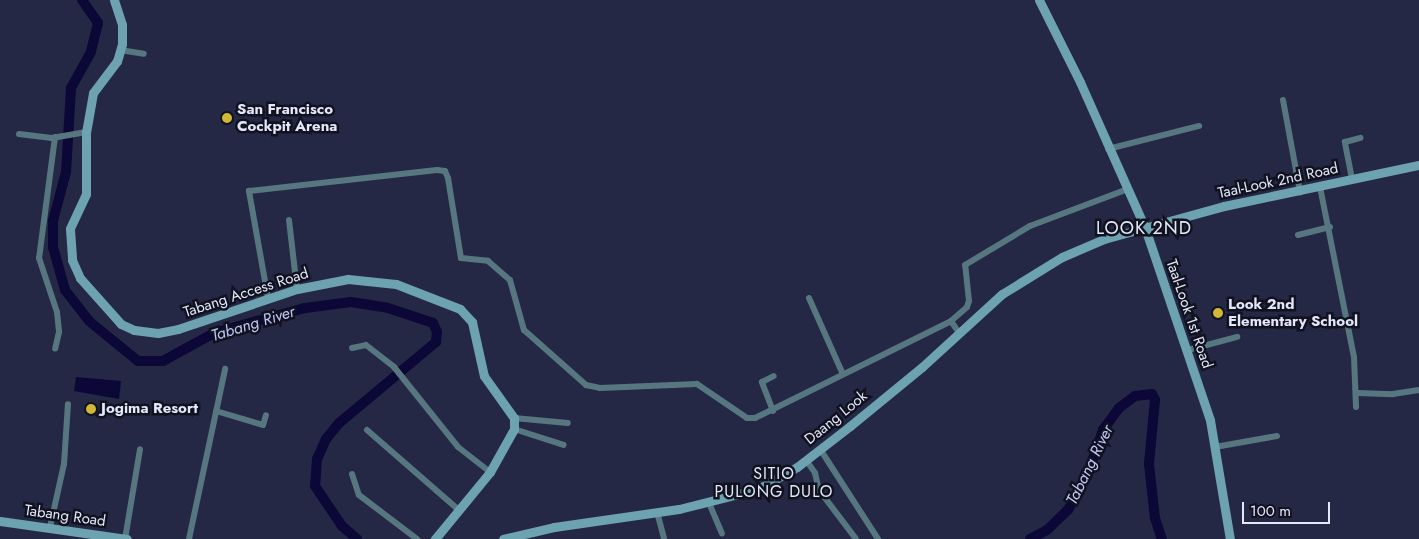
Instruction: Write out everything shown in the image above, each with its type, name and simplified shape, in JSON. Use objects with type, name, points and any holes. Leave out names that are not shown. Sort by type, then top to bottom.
[{"type":"street","name":"Tabang Access Road","points":[[114,0],[122,25],[120,50],[110,72],[93,93],[83,132],[87,185],[70,229],[72,260],[80,278],[121,324],[134,330],[158,333],[297,289],[348,279],[382,280],[420,291],[460,309],[474,327],[487,382],[514,418]]},
{"type":"street","name":"Taal-Look 1st Road","points":[[1039,0],[1080,82],[1108,149],[1145,228],[1188,350],[1215,447],[1230,539]]},
{"type":"street","points":[[120,50],[144,54]]},
{"type":"street","points":[[1283,100],[1300,192]]},
{"type":"street","points":[[1108,149],[1199,126]]},
{"type":"street","points":[[19,134],[55,137],[83,132]]},
{"type":"street","points":[[55,137],[39,258],[57,312],[59,332],[55,349]]},
{"type":"street","points":[[1352,179],[1345,142],[1360,138]]},
{"type":"street","name":"Taal-Look 2nd Road","points":[[1145,228],[1224,206],[1300,192],[1419,165]]},
{"type":"street","points":[[268,298],[249,191],[321,184],[362,176],[445,171],[461,258],[468,261],[488,261],[510,280],[524,330],[586,384],[600,388],[697,384],[747,418],[773,411],[842,372],[951,321],[967,307],[969,301],[965,265],[1030,226],[1128,190]]},
{"type":"street","points":[[1320,187],[1330,227],[1354,357],[1357,393],[1356,407]]},
{"type":"street","points":[[289,220],[297,289]]},
{"type":"street","points":[[1298,236],[1330,227]]},
{"type":"street","name":"Daang Look","points":[[503,539],[554,527],[657,512],[709,502],[758,489],[806,460],[820,449],[922,367],[1002,294],[1062,257],[1104,239],[1145,228]]},
{"type":"street","points":[[809,298],[842,372]]},
{"type":"street","points":[[951,321],[959,333]]},
{"type":"street","points":[[1188,350],[1237,337]]},
{"type":"street","points":[[352,348],[366,345],[394,367],[458,447],[490,472]]},
{"type":"street","points":[[189,539],[225,369]]},
{"type":"street","points":[[773,411],[762,382],[774,376]]},
{"type":"street","points":[[1357,393],[1393,394],[1419,390]]},
{"type":"street","points":[[50,527],[64,464],[68,404]]},
{"type":"street","points":[[216,411],[263,425],[266,415]]},
{"type":"street","points":[[435,539],[460,511],[490,472],[514,429],[514,418],[568,423]]},
{"type":"street","points":[[514,429],[564,445]]},
{"type":"street","points":[[367,430],[460,511]]},
{"type":"street","points":[[1215,447],[1277,436]]},
{"type":"street","points":[[126,539],[140,449]]},
{"type":"street","points":[[820,449],[878,539]]},
{"type":"street","points":[[806,460],[815,472],[819,490],[856,539]]},
{"type":"street","points":[[352,474],[359,494],[417,539]]},
{"type":"street","points":[[709,502],[722,533]]},
{"type":"street","points":[[657,512],[664,539]]},
{"type":"street","name":"Tabang Road","points":[[0,521],[126,539]]},
{"type":"shaded area","points":[[76,377],[121,381],[119,399],[74,391]]},
{"type":"waterway","name":"Tabang River","points":[[82,0],[98,23],[91,52],[71,88],[66,172],[53,221],[53,247],[65,290],[89,321],[138,361],[163,361],[214,333],[257,321],[305,308],[351,302],[388,308],[433,323],[437,332],[436,342],[339,423],[326,439],[317,459],[315,486],[342,526],[357,539]]},
{"type":"waterway","name":"Tabang River","points":[[1030,539],[1047,530],[1068,510],[1088,473],[1103,430],[1119,408],[1135,396],[1152,394],[1155,400],[1149,464],[1155,518],[1162,539]]},
{"type":"place","name":"San Francisco Cockpit Arena","points":[[227,118]]},
{"type":"place","name":"Look 2nd Elementary School","points":[[1218,313]]},
{"type":"place","name":"Jogima Resort","points":[[91,409]]},
{"type":"district","name":"LOOK 2ND","points":[[1144,228]]},
{"type":"district","name":"SITIO PULONG DULO","points":[[774,483]]}]
